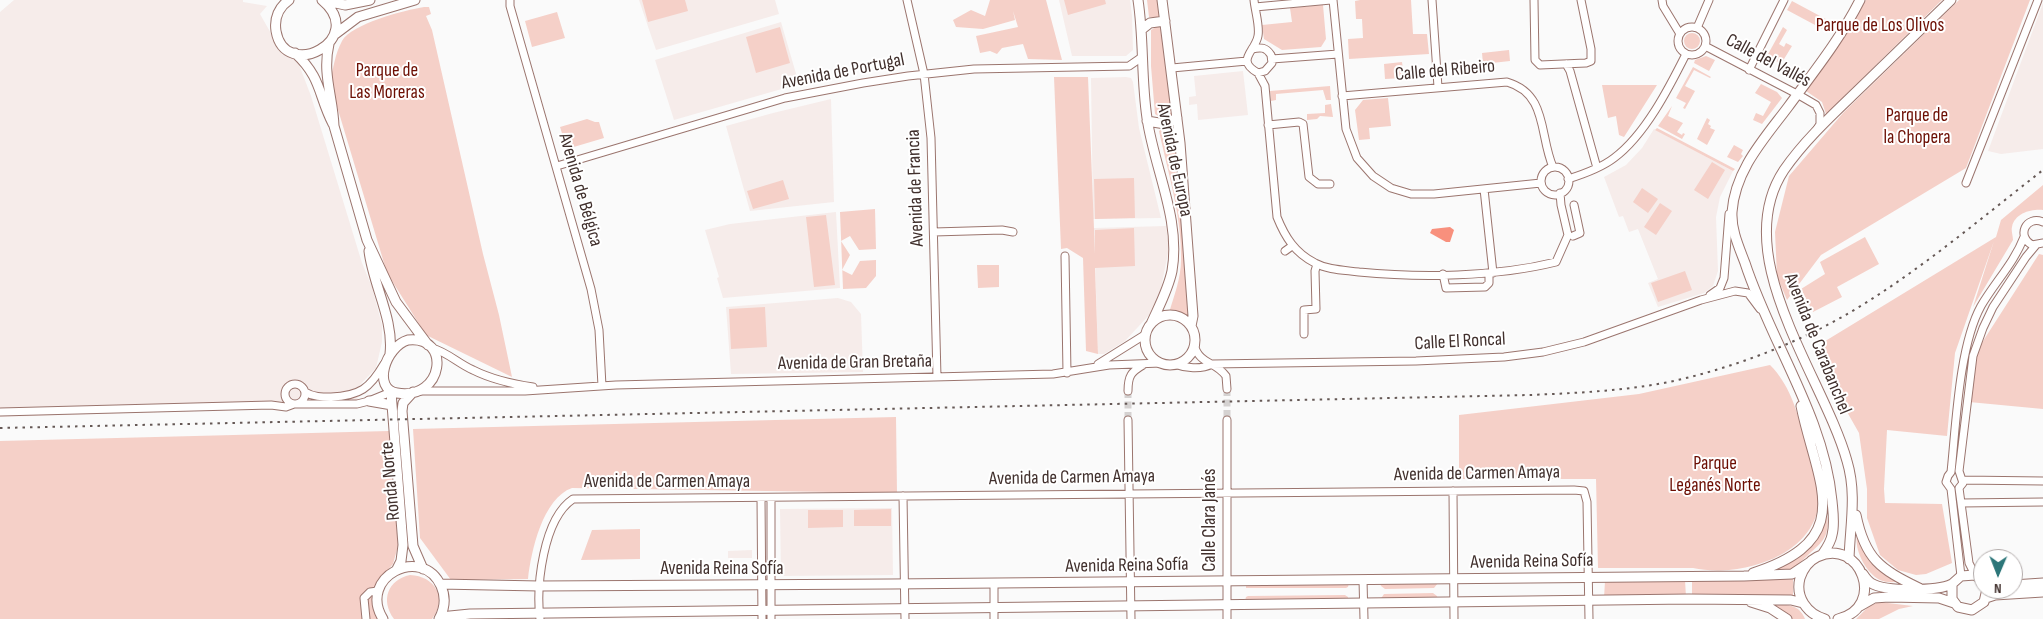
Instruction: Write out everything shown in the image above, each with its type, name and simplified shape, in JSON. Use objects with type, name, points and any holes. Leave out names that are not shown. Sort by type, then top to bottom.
[{"type":"main road","points":[[322,0],[345,5],[370,0]]},
{"type":"main road","points":[[322,0],[329,7],[334,17],[334,35]]},
{"type":"main road","points":[[294,53],[311,54],[320,51],[329,44],[334,35],[358,17],[415,0]]},
{"type":"main road","name":"Avenida de Europa","points":[[1138,0],[1142,76],[1147,121],[1171,221],[1174,248],[1172,271],[1168,286],[1151,324]]},
{"type":"main road","name":"Avenida de Europa","points":[[1162,0],[1172,68],[1188,246],[1193,316],[1190,326]]},
{"type":"main road","points":[[1822,555],[1829,544],[1833,530],[1830,480],[1816,430],[1765,315],[1733,227],[1732,212],[1736,190],[1750,156],[1820,64],[1860,0]]},
{"type":"main road","name":"Avenida de Carabanchel","points":[[1849,559],[1852,500],[1851,477],[1845,453],[1788,321],[1771,274],[1767,216],[1774,190],[1784,171],[1814,134],[1951,0]]},
{"type":"main road","name":"Avenida de Gran Bretaña","points":[[285,2],[276,20],[277,36],[285,47],[294,53],[315,76],[327,112],[334,126],[367,240],[392,295],[430,347]]},
{"type":"main road","points":[[1141,30],[1150,23],[1165,21]]},
{"type":"main road","name":"Avenida de Gran Bretaña","points":[[329,44],[325,67],[334,111],[334,126]]},
{"type":"main road","points":[[1147,121],[1165,124],[1177,118]]},
{"type":"main road","name":"Avenida de Gran Bretaña","points":[[367,240],[370,265],[390,331],[388,358]]},
{"type":"main road","points":[[1170,315],[1180,317],[1190,326],[1194,335],[1194,344],[1187,358],[1174,364],[1161,363],[1153,358],[1147,350],[1146,334],[1151,324],[1160,317],[1170,315]]},
{"type":"main road","points":[[417,340],[430,347],[438,363],[436,373],[430,384],[416,392],[402,394],[391,392],[384,380],[388,358],[397,346],[405,341],[417,340]]},
{"type":"main road","points":[[1744,576],[1768,568],[1794,555],[1815,532],[1822,515],[1824,506],[1822,484],[1798,388]]},
{"type":"main road","name":"Ronda Norte","points":[[378,591],[385,578],[397,569],[402,561],[404,545],[391,392]]},
{"type":"main road","name":"Ronda Norte","points":[[416,392],[403,404],[402,411],[413,546],[423,568],[436,577],[440,584]]},
{"type":"main road","points":[[369,401],[392,405]]},
{"type":"main road","points":[[1852,500],[1858,530],[1869,553],[1882,568],[1919,588]]},
{"type":"main road","points":[[1822,555],[1840,555],[1849,559],[1871,583],[1877,585],[1940,588],[1952,584],[1961,576],[1973,575]]},
{"type":"main road","name":"Avenida Reina Sofía","points":[[440,584],[539,586],[766,585],[1744,576],[1792,574],[1822,555]]},
{"type":"main road","points":[[1810,562],[1802,572],[1799,584],[1808,611],[1825,619]]},
{"type":"main road","points":[[397,569],[405,567],[423,568]]},
{"type":"main road","points":[[1858,607],[1865,587],[1862,574]]},
{"type":"main road","points":[[2023,584],[2043,583]]},
{"type":"main road","points":[[439,618],[445,600],[440,584]]},
{"type":"main road","points":[[1952,584],[1950,594],[1954,603]]},
{"type":"main road","points":[[378,591],[376,602],[383,619]]},
{"type":"main road","points":[[2023,593],[2043,592]]},
{"type":"main road","points":[[1840,619],[1848,616],[1858,607],[1874,598],[1939,598],[1954,603],[1962,609],[1972,610],[1981,606],[1984,599]]},
{"type":"main road","points":[[1742,599],[1770,608],[1787,619]]},
{"type":"main road","name":"Avenida Reina Sofía","points":[[439,618],[470,614],[539,616],[765,613],[904,608],[1742,599],[1791,600],[1808,611]]},
{"type":"street","name":"Avenida de Francia","points":[[907,0],[924,74],[931,138],[937,377]]},
{"type":"street","points":[[1541,183],[1434,194],[1411,194],[1382,184],[1364,168],[1352,150],[1346,129],[1332,0],[1255,4],[1258,35],[1248,54],[1247,61],[1251,69],[1258,73],[1265,86],[1277,217],[1292,246],[1317,264],[1337,269],[1394,275],[1491,273],[1532,268],[1556,262],[1568,234],[1560,193]]},
{"type":"street","points":[[1432,0],[1438,87]]},
{"type":"street","points":[[1534,0],[1535,60],[1540,65],[1586,64],[1590,61],[1591,49],[1581,0]]},
{"type":"street","points":[[1662,0],[1662,6],[1680,34]]},
{"type":"street","points":[[1697,28],[1708,0]]},
{"type":"street","points":[[1749,70],[1784,0]]},
{"type":"street","points":[[1966,183],[2038,0]]},
{"type":"street","name":"Avenida de Bélgica","points":[[509,2],[595,304],[600,338],[602,386]]},
{"type":"street","points":[[1687,28],[1697,28],[1704,36],[1704,46],[1695,54],[1686,54],[1679,48],[1680,34],[1687,28]]},
{"type":"street","name":"Calle del Vallés","points":[[1704,46],[1816,105],[1820,114],[1820,124],[1814,134]]},
{"type":"street","points":[[1252,49],[1265,48],[1269,51],[1272,59],[1269,67],[1258,73]]},
{"type":"street","points":[[1272,59],[1338,54]]},
{"type":"street","points":[[1568,179],[1597,168],[1614,158],[1638,133],[1663,96],[1686,54]]},
{"type":"street","points":[[1142,57],[1129,66],[1137,70],[1142,76]]},
{"type":"street","points":[[1172,68],[1247,61]]},
{"type":"street","points":[[1566,64],[1570,71],[1597,168]]},
{"type":"street","name":"Avenida de Portugal","points":[[557,166],[785,98],[864,83],[974,69],[1129,66]]},
{"type":"street","name":"Calle del Ribeiro","points":[[1342,96],[1507,82],[1518,85],[1531,95],[1539,112],[1553,167]]},
{"type":"street","points":[[1268,125],[1299,122],[1303,124],[1309,177],[1318,184],[1330,184]]},
{"type":"street","points":[[1553,167],[1563,170],[1568,179],[1567,187],[1560,193],[1550,194],[1544,190],[1541,183],[1543,173],[1553,167]]},
{"type":"street","points":[[1443,274],[1446,288],[1485,287],[1489,283],[1491,273],[1484,189]]},
{"type":"street","name":"Calle El Roncal","points":[[1174,364],[1184,367],[1207,367],[1212,364],[1416,362],[1514,356],[1543,352],[1584,342],[1701,300],[1714,294],[1720,288],[1724,278],[1729,211],[1736,190]]},
{"type":"street","points":[[1573,236],[1580,233],[1574,205]]},
{"type":"street","points":[[1973,571],[1969,563],[1961,503],[1954,488],[1946,482],[1950,473],[1965,353],[1981,306],[2018,252],[2024,237],[2023,230],[2027,223],[2034,220],[2043,222]]},
{"type":"street","points":[[934,232],[1002,230],[1013,232]]},
{"type":"street","points":[[2024,237],[2029,243],[2041,245]]},
{"type":"street","points":[[1954,488],[1962,486],[1961,477],[1973,356],[1982,328],[1993,307],[2026,257],[2041,245]]},
{"type":"street","points":[[1285,251],[1292,246]]},
{"type":"street","points":[[1065,258],[1067,373]]},
{"type":"street","points":[[1304,334],[1304,310],[1316,308],[1315,271],[1317,264]]},
{"type":"street","name":"Calle El Roncal","points":[[1701,300],[1739,291],[1748,293],[1765,315]]},
{"type":"street","points":[[1093,367],[1146,334]]},
{"type":"street","points":[[1194,344],[1200,358],[1212,364],[1226,376],[1226,389]]},
{"type":"street","name":"Avenida de Gran Bretaña","points":[[430,347],[441,351],[468,368],[484,375],[514,384],[548,389]]},
{"type":"street","points":[[271,405],[284,395],[287,387],[293,384],[299,385],[305,392],[317,397],[356,394],[373,382],[388,358]]},
{"type":"street","name":"Avenida de Gran Bretaña","points":[[416,392],[1067,373],[1093,367],[1133,363],[1144,365],[1161,363]]},
{"type":"street","points":[[1128,391],[1128,379],[1132,372],[1144,365]]},
{"type":"street","points":[[296,404],[303,398],[305,392]]},
{"type":"street","points":[[0,412],[271,405],[286,407],[296,404],[348,404],[369,401],[391,392]]},
{"type":"street","points":[[284,395],[287,400],[296,404]]},
{"type":"street","points":[[1128,420],[1131,619]]},
{"type":"street","name":"Calle Clara Janés","points":[[1227,420],[1227,619]]},
{"type":"street","points":[[1950,473],[1956,472],[1961,477],[2043,481]]},
{"type":"street","points":[[1954,488],[1961,576]]},
{"type":"street","name":"Avenida de Carmen Amaya","points":[[539,616],[538,601],[541,564],[549,535],[565,505],[572,499],[1574,490],[1584,491],[1587,502],[1588,619]]},
{"type":"street","points":[[1453,491],[1454,619]]},
{"type":"street","points":[[903,496],[904,619]]},
{"type":"street","points":[[760,498],[766,585]]},
{"type":"street","points":[[770,498],[765,613],[771,619]]},
{"type":"street","points":[[1961,503],[2043,502]]},
{"type":"street","points":[[1363,580],[1364,619]]},
{"type":"street","points":[[994,583],[994,619]]},
{"type":"street","points":[[366,619],[364,598],[370,592],[378,591]]},
{"type":"shaded area","points":[[14,0],[243,0],[243,2],[267,6],[260,14],[281,51],[298,62],[311,96],[362,263],[372,287],[382,325],[382,342],[376,368],[356,389],[359,406],[0,417],[0,12]]},
{"type":"shaded area","points":[[639,0],[775,0],[779,14],[656,50]]},
{"type":"shaded area","points":[[1059,0],[1130,0],[1133,50],[1126,56],[1072,56]]},
{"type":"shaded area","points":[[2043,3],[2043,149],[2001,154],[1988,151]]},
{"type":"shaded area","points":[[781,22],[799,84],[674,120],[655,60]]},
{"type":"shaded area","points":[[1243,71],[1248,115],[1198,120],[1197,104],[1189,105],[1189,97],[1196,96],[1194,76]]},
{"type":"shaded area","points":[[1091,78],[1131,78],[1133,82],[1139,128],[1161,218],[1093,219]]},
{"type":"shaded area","points":[[831,99],[834,202],[750,211],[726,126]]},
{"type":"shaded area","points":[[1654,129],[1733,171],[1720,197],[1716,217],[1718,271],[1713,286],[1704,293],[1658,307],[1648,283],[1658,279],[1638,229],[1629,232],[1623,216],[1619,217],[1604,177],[1626,165],[1642,148]]},
{"type":"shaded area","points":[[836,212],[840,288],[723,298],[717,278],[719,277],[705,230],[730,224]]},
{"type":"shaded area","points":[[1166,226],[1169,248],[1160,293],[1151,313],[1125,341],[1104,354],[1098,354],[1094,228]]},
{"type":"shaded area","points":[[1450,227],[1454,230],[1450,242],[1446,242],[1430,233],[1432,229]]},
{"type":"shaded area","points":[[838,298],[851,302],[861,314],[863,372],[731,374],[726,307]]},
{"type":"shaded area","points":[[892,508],[893,575],[781,576],[780,509]]},
{"type":"shaded area","points":[[752,550],[752,558],[728,558],[728,551]]},
{"type":"green space","points":[[642,0],[685,0],[688,11],[648,22]]},
{"type":"green space","points":[[990,0],[1046,0],[1062,60],[1028,59],[1023,44],[1002,48],[997,54],[990,51],[980,53],[976,36],[1018,27],[1013,11],[1015,20],[983,29],[956,27],[953,20],[971,10],[985,16]]},
{"type":"green space","points":[[1064,0],[1105,0],[1106,4],[1068,15]]},
{"type":"green space","points":[[1147,0],[1159,0],[1161,14],[1159,17],[1149,17]]},
{"type":"green space","points":[[1411,0],[1413,34],[1427,34],[1429,54],[1349,59],[1348,39],[1363,38],[1362,19],[1356,19],[1355,1]]},
{"type":"green space","name":"Parque de Los Olivos","points":[[1866,0],[1942,0],[1826,114],[1822,102],[1806,91]]},
{"type":"green space","name":"Parque de la Chopera","points":[[1959,0],[2030,0],[1966,168],[1821,255],[1787,300],[1777,276],[1775,232],[1789,176],[1843,113]]},
{"type":"green space","points":[[1792,1],[1835,24],[1830,33],[1787,10]]},
{"type":"green space","points":[[1323,5],[1326,39],[1321,47],[1282,50],[1264,39],[1262,25],[1292,22],[1290,8]]},
{"type":"green space","name":"Parque de Las Moreras","points":[[429,7],[431,14],[426,16],[432,30],[512,377],[426,335],[387,273],[330,83],[334,62],[342,41],[347,35],[379,19]]},
{"type":"green space","points":[[557,12],[565,38],[532,47],[525,21]]},
{"type":"green space","points":[[1158,26],[1163,31],[1174,116],[1162,119],[1155,114],[1151,66],[1151,30]]},
{"type":"green space","points":[[780,27],[790,63],[756,73],[746,37]]},
{"type":"green space","points":[[1783,27],[1787,30],[1779,44],[1784,47],[1786,43],[1792,46],[1781,64],[1767,56]]},
{"type":"green space","points":[[1689,33],[1695,33],[1700,38],[1698,47],[1689,49],[1684,44],[1684,38]]},
{"type":"green space","points":[[1509,50],[1510,61],[1483,64],[1482,53]]},
{"type":"green space","points":[[1706,56],[1715,60],[1709,71],[1694,63],[1695,60]]},
{"type":"green space","points":[[1402,62],[1404,78],[1385,79],[1384,64]]},
{"type":"green space","points":[[1693,67],[1711,77],[1694,70],[1685,86],[1695,91],[1685,109],[1683,108],[1686,103],[1676,98]]},
{"type":"green space","points":[[1054,77],[1088,77],[1095,254],[1095,230],[1134,228],[1135,266],[1095,268],[1098,354],[1086,351],[1083,258],[1067,248],[1061,249]]},
{"type":"green space","points":[[1761,84],[1777,92],[1782,98],[1762,124],[1753,120],[1756,113],[1763,116],[1771,102],[1755,93]]},
{"type":"green space","points":[[1602,85],[1657,85],[1624,137],[1619,135],[1616,116],[1608,118]]},
{"type":"green space","points":[[1330,86],[1331,100],[1326,100],[1323,90],[1276,94],[1276,100],[1271,101],[1270,91]]},
{"type":"green space","points":[[1388,98],[1391,126],[1369,128],[1370,139],[1359,140],[1355,110],[1363,100]]},
{"type":"green space","points":[[1331,104],[1333,117],[1320,116],[1317,119],[1307,120],[1307,114],[1325,113],[1325,105]]},
{"type":"green space","points":[[1672,106],[1668,116],[1683,123],[1677,132],[1682,135],[1683,133],[1685,134],[1682,139],[1658,126]]},
{"type":"green space","points":[[1707,118],[1710,120],[1708,124],[1711,126],[1710,128],[1715,130],[1707,145],[1697,139]]},
{"type":"green space","points":[[587,119],[599,122],[604,138],[567,149],[560,127]]},
{"type":"green space","points":[[1164,127],[1172,128],[1176,135],[1190,317],[1169,313],[1180,273],[1181,244],[1174,195],[1159,131]]},
{"type":"green space","points":[[1657,128],[1735,169],[1733,171],[1655,130]]},
{"type":"green space","points":[[1734,145],[1743,150],[1741,154],[1743,156],[1738,162],[1727,157]]},
{"type":"green space","points":[[1712,162],[1725,170],[1708,199],[1694,190]]},
{"type":"green space","points":[[1134,178],[1135,218],[1095,219],[1094,179]]},
{"type":"green space","points":[[783,180],[789,199],[753,209],[747,191]]},
{"type":"green space","points":[[2043,185],[2043,210],[2029,211],[2016,218],[2012,228],[2013,240],[1973,307],[1994,241],[1955,353],[1947,436],[1887,430],[1885,503],[1942,504],[1952,563],[1926,574],[1916,575],[1898,570],[1880,555],[1867,518],[1867,489],[1859,433],[1817,359],[1822,343],[1996,237],[2001,220]]},
{"type":"green space","points":[[1642,188],[1658,199],[1648,213],[1633,202]]},
{"type":"green space","points":[[1660,203],[1672,211],[1656,235],[1644,227]]},
{"type":"green space","points":[[875,209],[876,249],[859,250],[850,236],[841,241],[840,212]]},
{"type":"green space","points":[[826,215],[835,285],[814,287],[806,217]]},
{"type":"green space","points":[[1865,237],[1879,264],[1837,287],[1842,297],[1813,312],[1801,289],[1825,274],[1820,262]]},
{"type":"green space","points":[[841,241],[850,255],[842,270]]},
{"type":"green space","points":[[2039,254],[2043,255],[2043,409],[1969,402],[1976,352]]},
{"type":"green space","points":[[876,260],[876,276],[866,288],[843,289],[842,270],[852,275],[860,261]]},
{"type":"green space","points":[[977,265],[999,265],[999,287],[978,288]]},
{"type":"green space","points":[[1685,271],[1692,290],[1658,302],[1651,283]]},
{"type":"green space","points":[[765,307],[767,347],[731,349],[729,309]]},
{"type":"green space","name":"Parque Leganés Norte","points":[[1770,365],[1787,388],[1794,406],[1814,469],[1819,498],[1812,525],[1801,539],[1787,551],[1750,567],[1730,570],[1598,568],[1596,479],[1459,479],[1459,415],[1639,394]]},
{"type":"green space","points":[[896,417],[897,493],[572,488],[553,502],[546,514],[532,554],[528,579],[451,580],[420,538],[413,429]]},
{"type":"green space","points":[[389,431],[398,546],[393,564],[379,580],[372,599],[377,619],[0,619],[0,441]]},
{"type":"green space","points":[[891,509],[891,526],[854,526],[854,510]]},
{"type":"green space","points":[[808,510],[843,510],[843,527],[808,528]]},
{"type":"green space","points":[[1827,514],[1826,535],[1820,544],[1794,567],[1783,571],[1773,571],[1773,569],[1793,559]]},
{"type":"green space","points":[[640,529],[640,559],[581,560],[592,530]]},
{"type":"green space","points":[[1857,535],[1882,572],[1900,582],[1882,581],[1870,572],[1859,554]]},
{"type":"green space","points":[[410,575],[426,579],[432,584],[439,596],[437,611],[432,619],[394,619],[390,612],[387,598],[388,592],[396,581]]},
{"type":"green space","points":[[1793,578],[1793,596],[1692,597],[1692,580]]},
{"type":"green space","points":[[1685,580],[1686,597],[1604,598],[1605,581]]},
{"type":"green space","points":[[1349,583],[1346,588],[1246,588],[1246,584]]},
{"type":"green space","points":[[1380,583],[1438,583],[1434,588],[1385,589]]},
{"type":"green space","points":[[1433,593],[1438,599],[1380,600],[1384,594]]},
{"type":"green space","points":[[1345,595],[1348,597],[1348,601],[1245,601],[1248,596]]},
{"type":"green space","points":[[1879,602],[1913,606],[1899,609],[1879,619],[1856,619],[1869,606]]},
{"type":"green space","points":[[1773,604],[1792,606],[1800,610],[1805,619],[1790,619]]},
{"type":"tunnel","points":[[1227,389],[1227,420]]},
{"type":"tunnel","points":[[1128,391],[1128,420]]},
{"type":"railway","points":[[0,428],[1530,395],[1634,388],[1691,377],[1736,364],[1822,328],[1894,284],[1970,228],[2043,170]]}]
